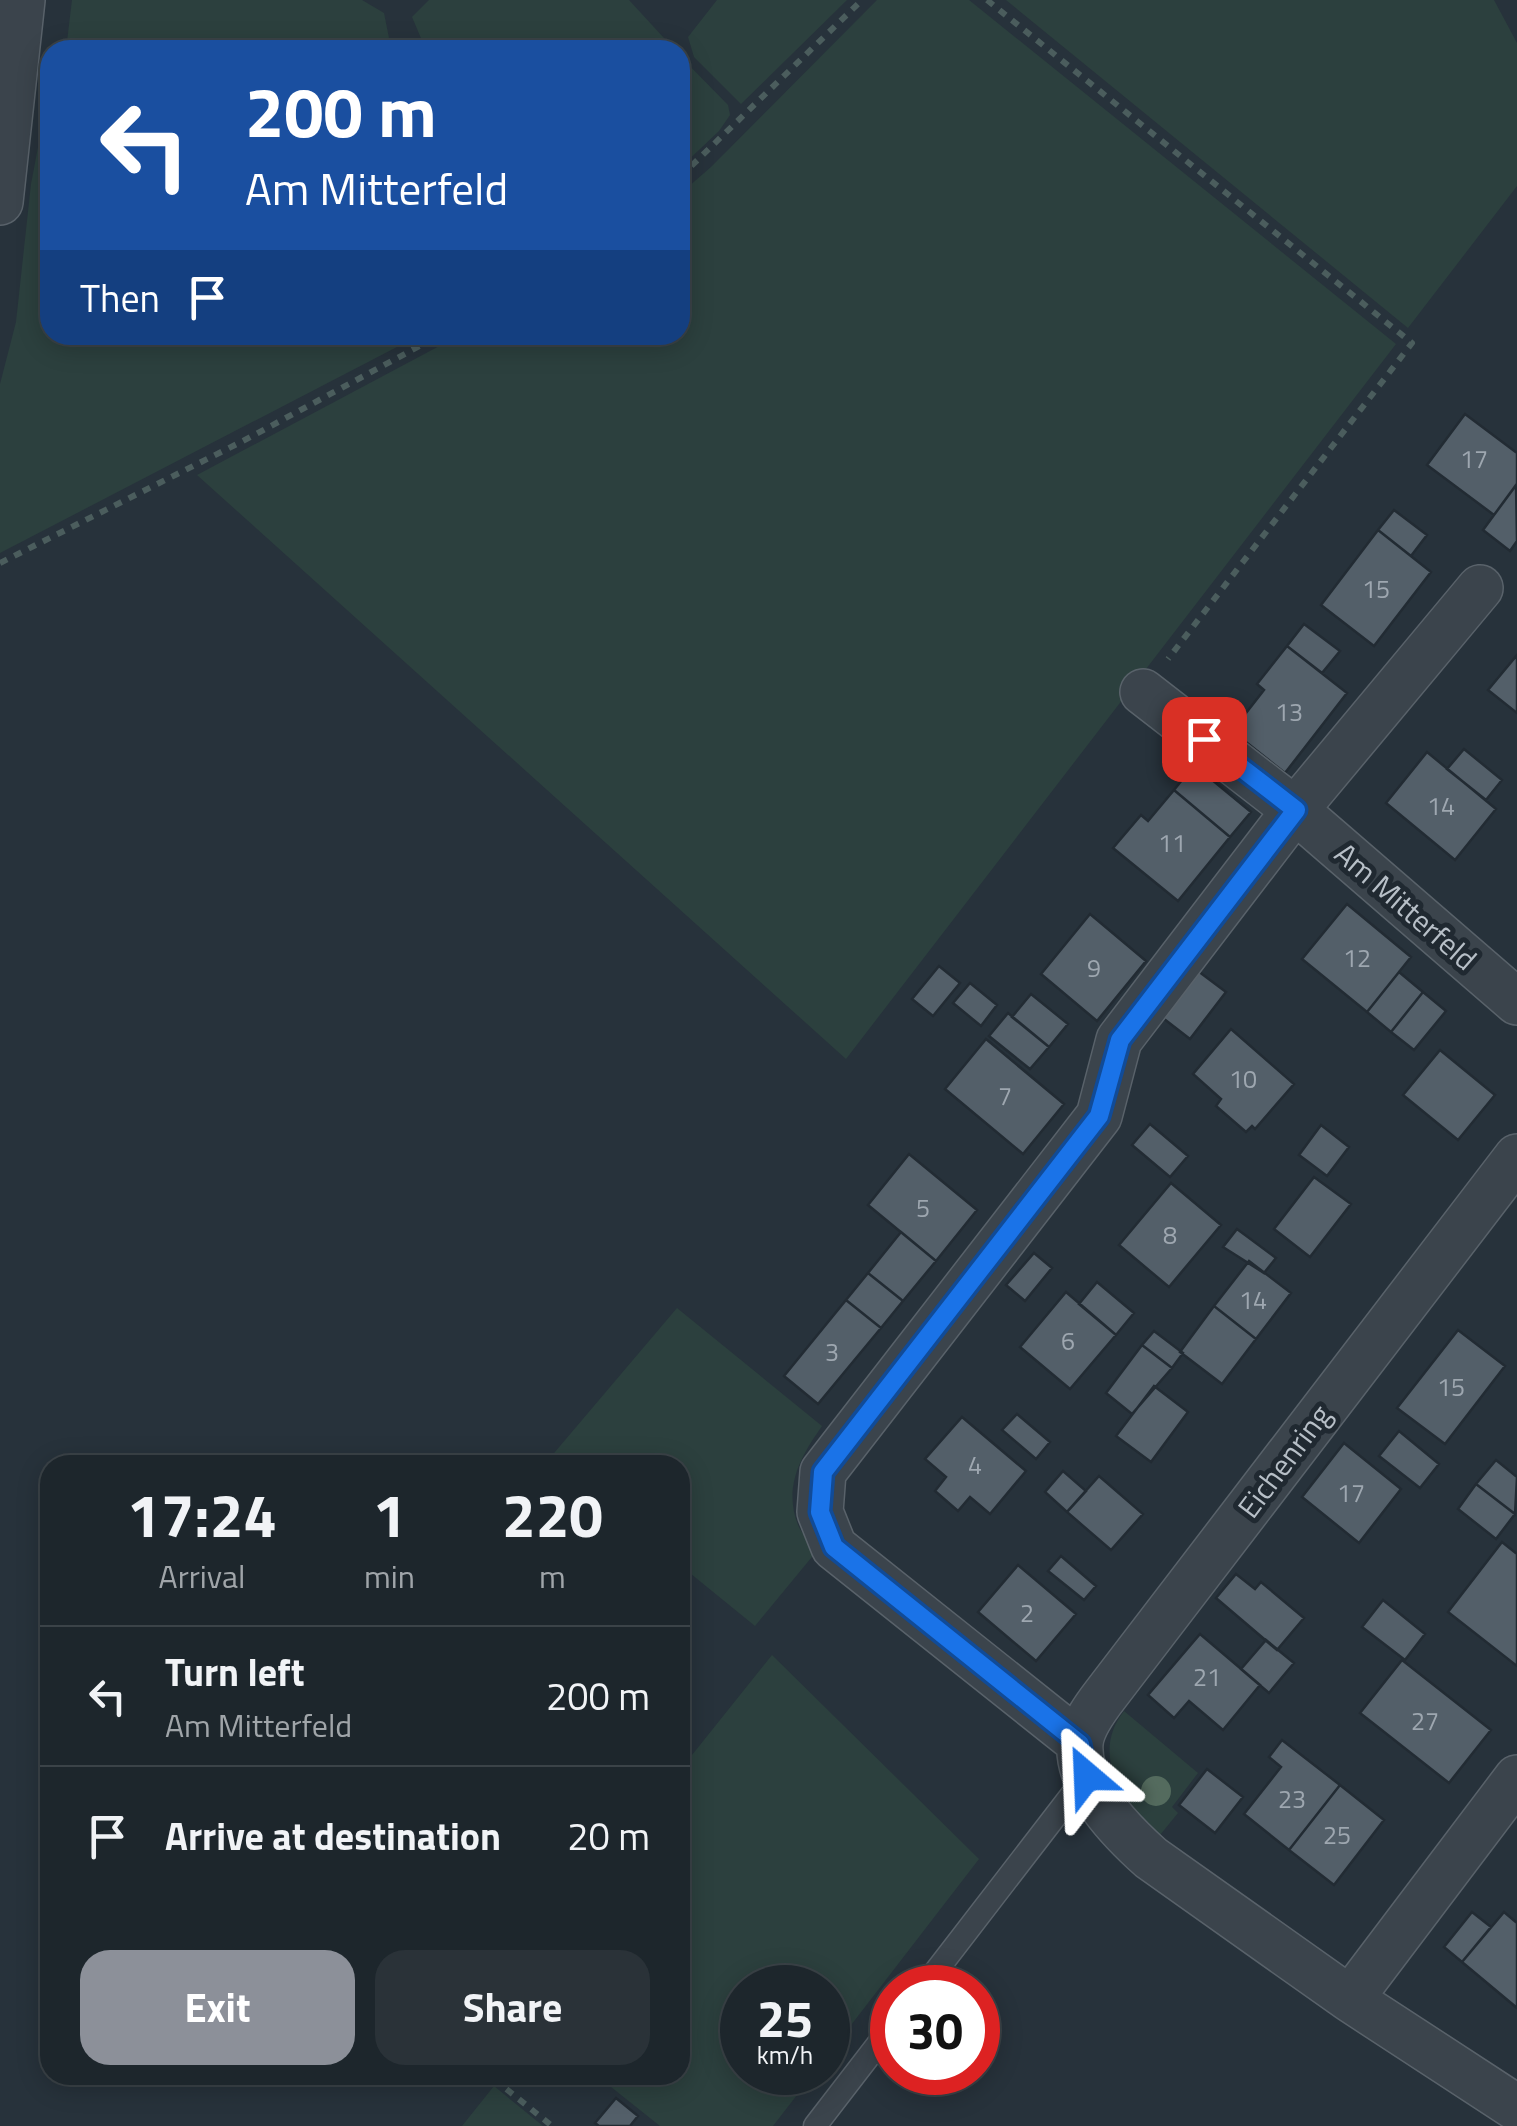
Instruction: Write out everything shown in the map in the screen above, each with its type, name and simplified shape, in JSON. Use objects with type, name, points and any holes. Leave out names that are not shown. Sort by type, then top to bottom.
[{"type":"street","points":[[0,202],[22,0]]},
{"type":"street","points":[[1480,588],[1296,810],[1120,1040],[1099,1116],[823,1472],[820,1512],[834,1547],[1084,1760],[1101,1806],[1151,1858],[1350,1999],[1517,2108]]},
{"type":"street","name":"Am Mitterfeld","points":[[1143,692],[1296,810],[1517,1002]]},
{"type":"street","name":"Eichenring","points":[[1084,1760],[1094,1710],[1517,1156]]},
{"type":"street","points":[[1350,1999],[1517,1778]]},
{"type":"lane","name":"Eichenring","points":[[939,1965],[1084,1760]]},
{"type":"lane","points":[[816,2126],[870,2055]]},
{"type":"path","points":[[690,167],[862,0]]},
{"type":"path","points":[[987,0],[1412,343],[1143,692]]},
{"type":"path","points":[[0,563],[243,441],[421,345]]},
{"type":"path","points":[[501,2085],[552,2126]]},
{"type":"green space","points":[[72,0],[362,0],[384,13],[389,40],[67,40]]},
{"type":"green space","points":[[429,0],[629,0],[666,40],[422,40],[412,17]]},
{"type":"green space","points":[[717,0],[847,0],[741,104],[694,57],[688,37]]},
{"type":"green space","points":[[877,0],[969,0],[1396,344],[846,1059],[197,475],[441,345],[690,345],[690,185]]},
{"type":"green space","points":[[1006,0],[1494,0],[1517,43],[1517,186],[1408,328]]},
{"type":"green space","points":[[690,66],[728,105],[730,115],[690,159]]},
{"type":"green space","points":[[40,136],[40,345],[401,345],[0,553],[0,384],[16,322]]},
{"type":"green space","points":[[677,1308],[822,1426],[796,1472],[792,1498],[798,1525],[816,1552],[755,1626],[690,1573],[690,1455],[552,1455]]},
{"type":"green space","points":[[772,1655],[979,1859],[897,1965],[870,1965],[870,2000],[850,2026],[850,1965],[720,1965],[720,2095],[797,2095],[773,2126],[660,2126],[609,2085],[690,2085],[690,1758]]},
{"type":"green space","points":[[1124,1711],[1198,1773],[1172,1807],[1178,1813],[1160,1835],[1134,1808],[1115,1778],[1110,1745]]},
{"type":"green space","points":[[494,2086],[543,2126],[462,2126]]},
{"type":"building","points":[[1465,414],[1517,453],[1517,484],[1494,515],[1427,465]]},
{"type":"building","points":[[1516,485],[1517,541],[1510,551],[1483,530]]},
{"type":"building","points":[[1394,510],[1427,535],[1411,556],[1378,530]]},
{"type":"building","points":[[1378,530],[1431,572],[1374,646],[1321,605]]},
{"type":"building","points":[[1304,624],[1340,651],[1322,673],[1287,646]]},
{"type":"building","points":[[1287,646],[1347,693],[1285,773],[1232,731],[1264,690],[1257,684]]},
{"type":"building","points":[[1517,655],[1517,713],[1488,690]]},
{"type":"building","points":[[1464,749],[1502,780],[1486,800],[1447,769]]},
{"type":"building","points":[[1427,752],[1496,809],[1455,860],[1386,803]]},
{"type":"building","points":[[1194,765],[1251,812],[1230,837],[1174,790]]},
{"type":"building","points":[[1174,790],[1230,837],[1178,901],[1113,848],[1141,815],[1148,821]]},
{"type":"building","points":[[1347,904],[1411,957],[1367,1012],[1302,959]]},
{"type":"building","points":[[1090,914],[1146,961],[1097,1021],[1041,974]]},
{"type":"building","points":[[939,966],[960,983],[933,1016],[912,999]]},
{"type":"building","points":[[1194,968],[1226,992],[1190,1039],[1159,1015]]},
{"type":"building","points":[[1399,972],[1423,992],[1391,1032],[1367,1012]]},
{"type":"building","points":[[970,983],[997,1005],[981,1026],[953,1003]]},
{"type":"building","points":[[1423,992],[1446,1011],[1414,1050],[1391,1032]]},
{"type":"building","points":[[1031,994],[1068,1024],[1049,1047],[1012,1017]]},
{"type":"building","points":[[1008,1013],[1049,1047],[1030,1069],[989,1036]]},
{"type":"building","points":[[1231,1029],[1294,1084],[1255,1129],[1252,1126],[1246,1132],[1216,1106],[1221,1099],[1193,1074]]},
{"type":"building","points":[[986,1039],[1064,1104],[1023,1154],[945,1089]]},
{"type":"building","points":[[1440,1050],[1495,1095],[1458,1140],[1403,1095]]},
{"type":"building","points":[[1150,1124],[1188,1156],[1170,1177],[1132,1145]]},
{"type":"building","points":[[1321,1125],[1349,1147],[1327,1176],[1299,1155]]},
{"type":"building","points":[[909,1154],[977,1210],[936,1261],[868,1205]]},
{"type":"building","points":[[1314,1177],[1351,1204],[1310,1257],[1274,1229]]},
{"type":"building","points":[[1171,1183],[1221,1225],[1169,1287],[1119,1245]]},
{"type":"building","points":[[1237,1229],[1276,1258],[1264,1273],[1223,1247]]},
{"type":"building","points":[[901,1232],[936,1261],[903,1301],[868,1273]]},
{"type":"building","points":[[1034,1253],[1052,1268],[1025,1301],[1006,1285]]},
{"type":"building","points":[[1249,1261],[1291,1293],[1256,1339],[1214,1306]]},
{"type":"building","points":[[868,1273],[903,1301],[881,1328],[846,1300]]},
{"type":"building","points":[[1097,1282],[1134,1313],[1116,1335],[1079,1304]]},
{"type":"building","points":[[1066,1292],[1116,1335],[1070,1389],[1020,1347]]},
{"type":"building","points":[[846,1300],[881,1328],[818,1404],[784,1376]]},
{"type":"building","points":[[1214,1306],[1256,1339],[1222,1384],[1180,1352]]},
{"type":"building","points":[[1458,1330],[1505,1366],[1445,1444],[1397,1408]]},
{"type":"building","points":[[1154,1331],[1183,1353],[1172,1368],[1142,1345]]},
{"type":"building","points":[[1142,1345],[1172,1368],[1132,1414],[1106,1393]]},
{"type":"building","points":[[1154,1386],[1188,1412],[1151,1462],[1116,1436]]},
{"type":"building","points":[[1017,1414],[1050,1442],[1036,1459],[1002,1430]]},
{"type":"building","points":[[962,1417],[1026,1471],[990,1514],[970,1497],[958,1511],[935,1491],[946,1477],[925,1459]]},
{"type":"building","points":[[1399,1431],[1439,1464],[1420,1488],[1379,1456]]},
{"type":"building","points":[[1344,1443],[1401,1489],[1359,1543],[1302,1497]]},
{"type":"building","points":[[1496,1460],[1517,1477],[1515,1514],[1476,1484]]},
{"type":"building","points":[[1063,1471],[1086,1491],[1067,1512],[1045,1492]]},
{"type":"building","points":[[1099,1476],[1143,1514],[1111,1550],[1067,1512]]},
{"type":"building","points":[[1476,1484],[1515,1514],[1496,1539],[1458,1509]]},
{"type":"building","points":[[1502,1542],[1517,1554],[1517,1666],[1448,1612]]},
{"type":"building","points":[[1061,1556],[1096,1586],[1084,1600],[1048,1571]]},
{"type":"building","points":[[1018,1565],[1076,1614],[1036,1661],[978,1612]]},
{"type":"building","points":[[1236,1574],[1255,1589],[1261,1582],[1304,1618],[1277,1650],[1216,1598]]},
{"type":"building","points":[[1383,1600],[1425,1634],[1405,1660],[1362,1627]]},
{"type":"building","points":[[1200,1634],[1260,1685],[1223,1730],[1189,1701],[1174,1718],[1148,1695]]},
{"type":"building","points":[[1266,1640],[1294,1663],[1269,1693],[1241,1669]]},
{"type":"building","points":[[1402,1660],[1491,1730],[1449,1783],[1360,1713]]},
{"type":"building","points":[[1282,1740],[1340,1785],[1289,1850],[1244,1814],[1281,1767],[1269,1757]]},
{"type":"building","points":[[1207,1769],[1243,1797],[1215,1833],[1179,1805]]},
{"type":"building","points":[[1340,1785],[1384,1820],[1334,1885],[1289,1850]]},
{"type":"building","points":[[1472,1912],[1491,1927],[1462,1962],[1444,1947]]},
{"type":"building","points":[[1504,1912],[1517,1923],[1517,2008],[1462,1962]]},
{"type":"building","points":[[616,2098],[638,2116],[630,2126],[599,2126],[595,2123]]},
{"type":"route","points":[[1087,1776],[1080,1744],[834,1547],[820,1512],[823,1472],[1099,1116],[1120,1040],[1296,810],[1204,739]]}]
